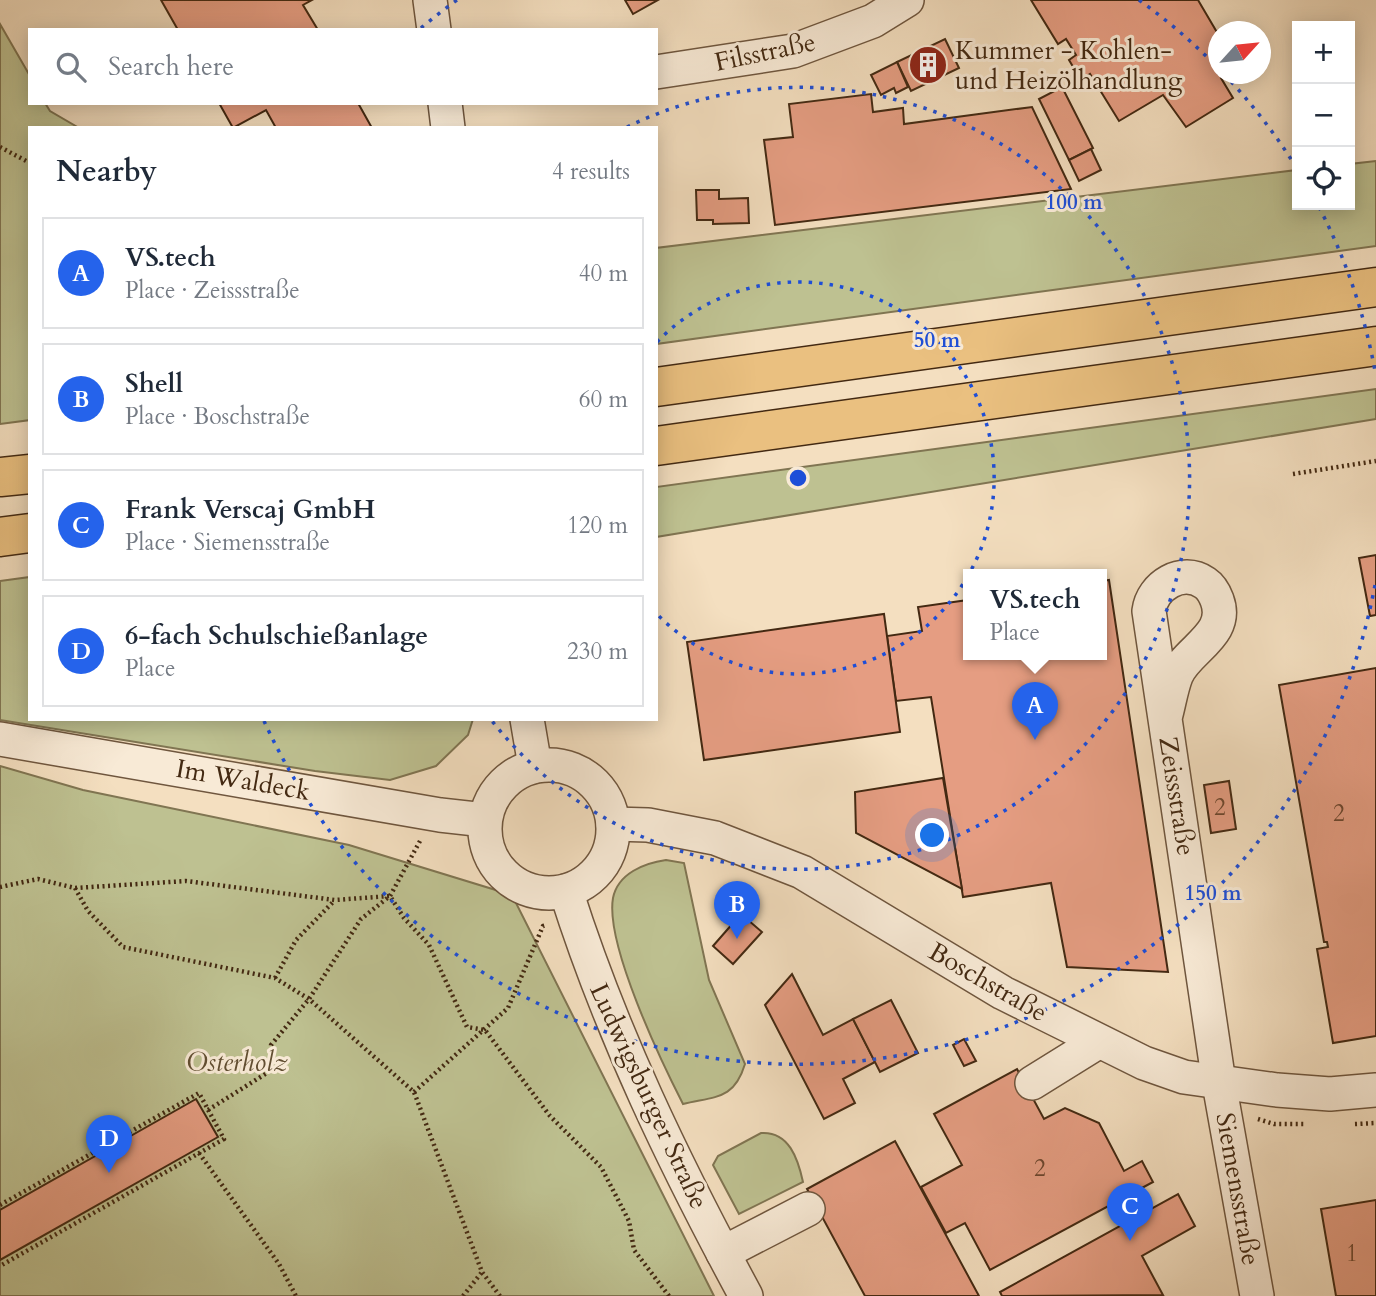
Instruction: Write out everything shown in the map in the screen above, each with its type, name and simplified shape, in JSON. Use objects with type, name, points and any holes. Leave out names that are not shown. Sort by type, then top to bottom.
[{"type":"highway","points":[[658,387],[1376,287]]},
{"type":"highway","points":[[658,446],[1376,346]]},
{"type":"highway","points":[[0,477],[28,474]]},
{"type":"highway","points":[[0,537],[28,533]]},
{"type":"street","points":[[430,0],[434,28]]},
{"type":"street","name":"Filsstraße","points":[[658,72],[793,51],[873,21],[907,0]]},
{"type":"street","name":"Zeissstraße","points":[[1165,718],[1219,1083]]},
{"type":"street","points":[[527,721],[534,766]]},
{"type":"street","name":"Im Waldeck","points":[[0,739],[485,821]]},
{"type":"street","points":[[556,765],[578,771],[595,784],[608,802],[613,824],[606,858],[596,873],[582,884],[570,904],[548,893],[514,883],[500,871],[485,838],[485,821],[496,792],[520,771],[534,766],[556,765]]},
{"type":"street","name":"Boschstraße","points":[[613,824],[648,825],[715,838],[802,872],[1003,993],[1098,1042],[1174,1074],[1219,1083],[1331,1094],[1376,1090]]},
{"type":"street","name":"Ludwigsburger Straße","points":[[570,904],[594,977],[629,1065],[746,1296]]},
{"type":"street","points":[[1032,1083],[1098,1042]]},
{"type":"street","name":"Siemensstraße","points":[[1219,1083],[1257,1296]]},
{"type":"street","points":[[723,1253],[808,1209]]},
{"type":"path","points":[[0,147],[28,162]]},
{"type":"path","points":[[1293,474],[1376,461]]},
{"type":"path","points":[[208,1110],[270,1071],[271,1045],[309,999],[361,919],[390,896],[414,848],[440,815]]},
{"type":"path","points":[[0,887],[38,879],[75,888],[186,881],[335,900],[390,896]]},
{"type":"path","points":[[75,888],[88,911],[123,947],[275,978],[309,999],[414,1092],[482,1272],[500,1296]]},
{"type":"path","points":[[390,896],[404,918],[429,945],[467,1027],[485,1030],[550,1116],[601,1167],[629,1221],[634,1250],[669,1296]]},
{"type":"path","points":[[275,978],[296,940],[335,900]]},
{"type":"path","points":[[414,1092],[508,1008],[543,926],[570,904]]},
{"type":"path","points":[[0,1205],[199,1093],[224,1139],[0,1266]]},
{"type":"path","points":[[200,1153],[279,1264],[296,1296]]},
{"type":"path","points":[[463,1296],[482,1272]]},
{"type":"green space","points":[[0,24],[28,73],[28,105],[46,105],[50,111],[76,126],[28,126],[28,420],[0,424]]},
{"type":"green space","points":[[1376,161],[1376,246],[658,344],[658,248],[1292,171],[1292,210],[1355,210],[1355,163]]},
{"type":"green space","points":[[1376,389],[1376,419],[658,537],[658,487]]},
{"type":"green space","points":[[28,577],[28,721],[472,721],[468,735],[436,766],[390,780],[315,771],[0,720],[0,581]]},
{"type":"green space","name":"Osterholz","points":[[0,766],[83,790],[349,845],[512,895],[714,1296],[0,1296]]},
{"type":"green space","points":[[666,860],[684,863],[709,980],[745,1064],[741,1076],[722,1095],[683,1104],[637,1002],[617,944],[613,918],[613,898],[620,882],[641,867]]},
{"type":"green space","points":[[761,1133],[779,1137],[791,1148],[803,1182],[739,1214],[713,1165],[718,1156]]},
{"type":"building","points":[[161,0],[312,0],[303,5],[317,28],[177,28]]},
{"type":"building","points":[[625,0],[658,0],[633,14]]},
{"type":"building","points":[[1031,0],[1198,0],[1210,21],[1208,21],[1208,84],[1225,84],[1233,98],[1186,127],[1163,95],[1119,121],[1090,74],[1081,80],[1069,60],[1076,55],[1066,39],[1058,44]]},
{"type":"building","name":"Kummer - Kohlen- und Heizölhandlung","points":[[945,39],[959,68],[911,91],[897,62]]},
{"type":"building","points":[[897,62],[908,87],[896,93],[894,88],[881,95],[871,75]]},
{"type":"building","points":[[1062,87],[1093,148],[1069,160],[1039,99]]},
{"type":"building","points":[[871,94],[873,112],[903,108],[904,124],[1032,107],[1071,189],[775,225],[764,140],[793,137],[789,104]]},
{"type":"building","points":[[220,105],[359,105],[371,126],[275,126],[266,110],[232,126]]},
{"type":"building","points":[[1091,149],[1101,170],[1079,181],[1069,160]]},
{"type":"building","points":[[696,190],[719,190],[719,199],[748,198],[749,223],[713,224],[713,220],[697,220]]},
{"type":"building","points":[[1376,555],[1376,615],[1370,616],[1359,558]]},
{"type":"building","points":[[1107,580],[1168,972],[1067,967],[1051,883],[963,897],[931,697],[896,701],[887,636],[922,631],[918,607],[963,601],[963,660],[1107,660]]},
{"type":"building","points":[[884,614],[900,732],[704,760],[687,642]]},
{"type":"building","points":[[1376,668],[1376,1036],[1333,1043],[1317,949],[1328,947],[1327,942],[1324,942],[1279,685]]},
{"type":"building","points":[[943,778],[962,889],[856,833],[855,792]]},
{"type":"building","points":[[1229,781],[1236,829],[1211,833],[1204,785]]},
{"type":"building","points":[[741,914],[762,932],[733,964],[713,946]]},
{"type":"building","points":[[792,974],[823,1035],[853,1019],[875,1062],[843,1079],[855,1103],[824,1119],[765,1005]]},
{"type":"building","points":[[891,1000],[918,1053],[880,1072],[853,1019]]},
{"type":"building","points":[[964,1039],[976,1061],[964,1066],[953,1045]]},
{"type":"building","points":[[1017,1069],[1044,1119],[1065,1108],[1099,1123],[1124,1171],[1142,1161],[1153,1182],[990,1270],[965,1223],[946,1233],[921,1187],[962,1165],[934,1114]]},
{"type":"building","points":[[196,1099],[218,1137],[0,1260],[0,1210]]},
{"type":"building","points":[[895,1141],[979,1296],[865,1296],[807,1189]]},
{"type":"building","points":[[1178,1194],[1195,1226],[1142,1256],[1163,1295],[1002,1296],[1000,1292]]},
{"type":"building","points":[[1376,1200],[1376,1296],[1336,1296],[1321,1209]]},
{"type":"place","name":"Kummer - Kohlen- und Heizölhandlung","points":[[928,65]]},
{"type":"place","name":"VS.tech","points":[[1035,740]]},
{"type":"place","name":"Shell","points":[[737,939]]},
{"type":"place","name":"6-fach Schulschießanlage","points":[[109,1173]]},
{"type":"place","name":"Frank Verscaj GmbH","points":[[1130,1241]]}]
